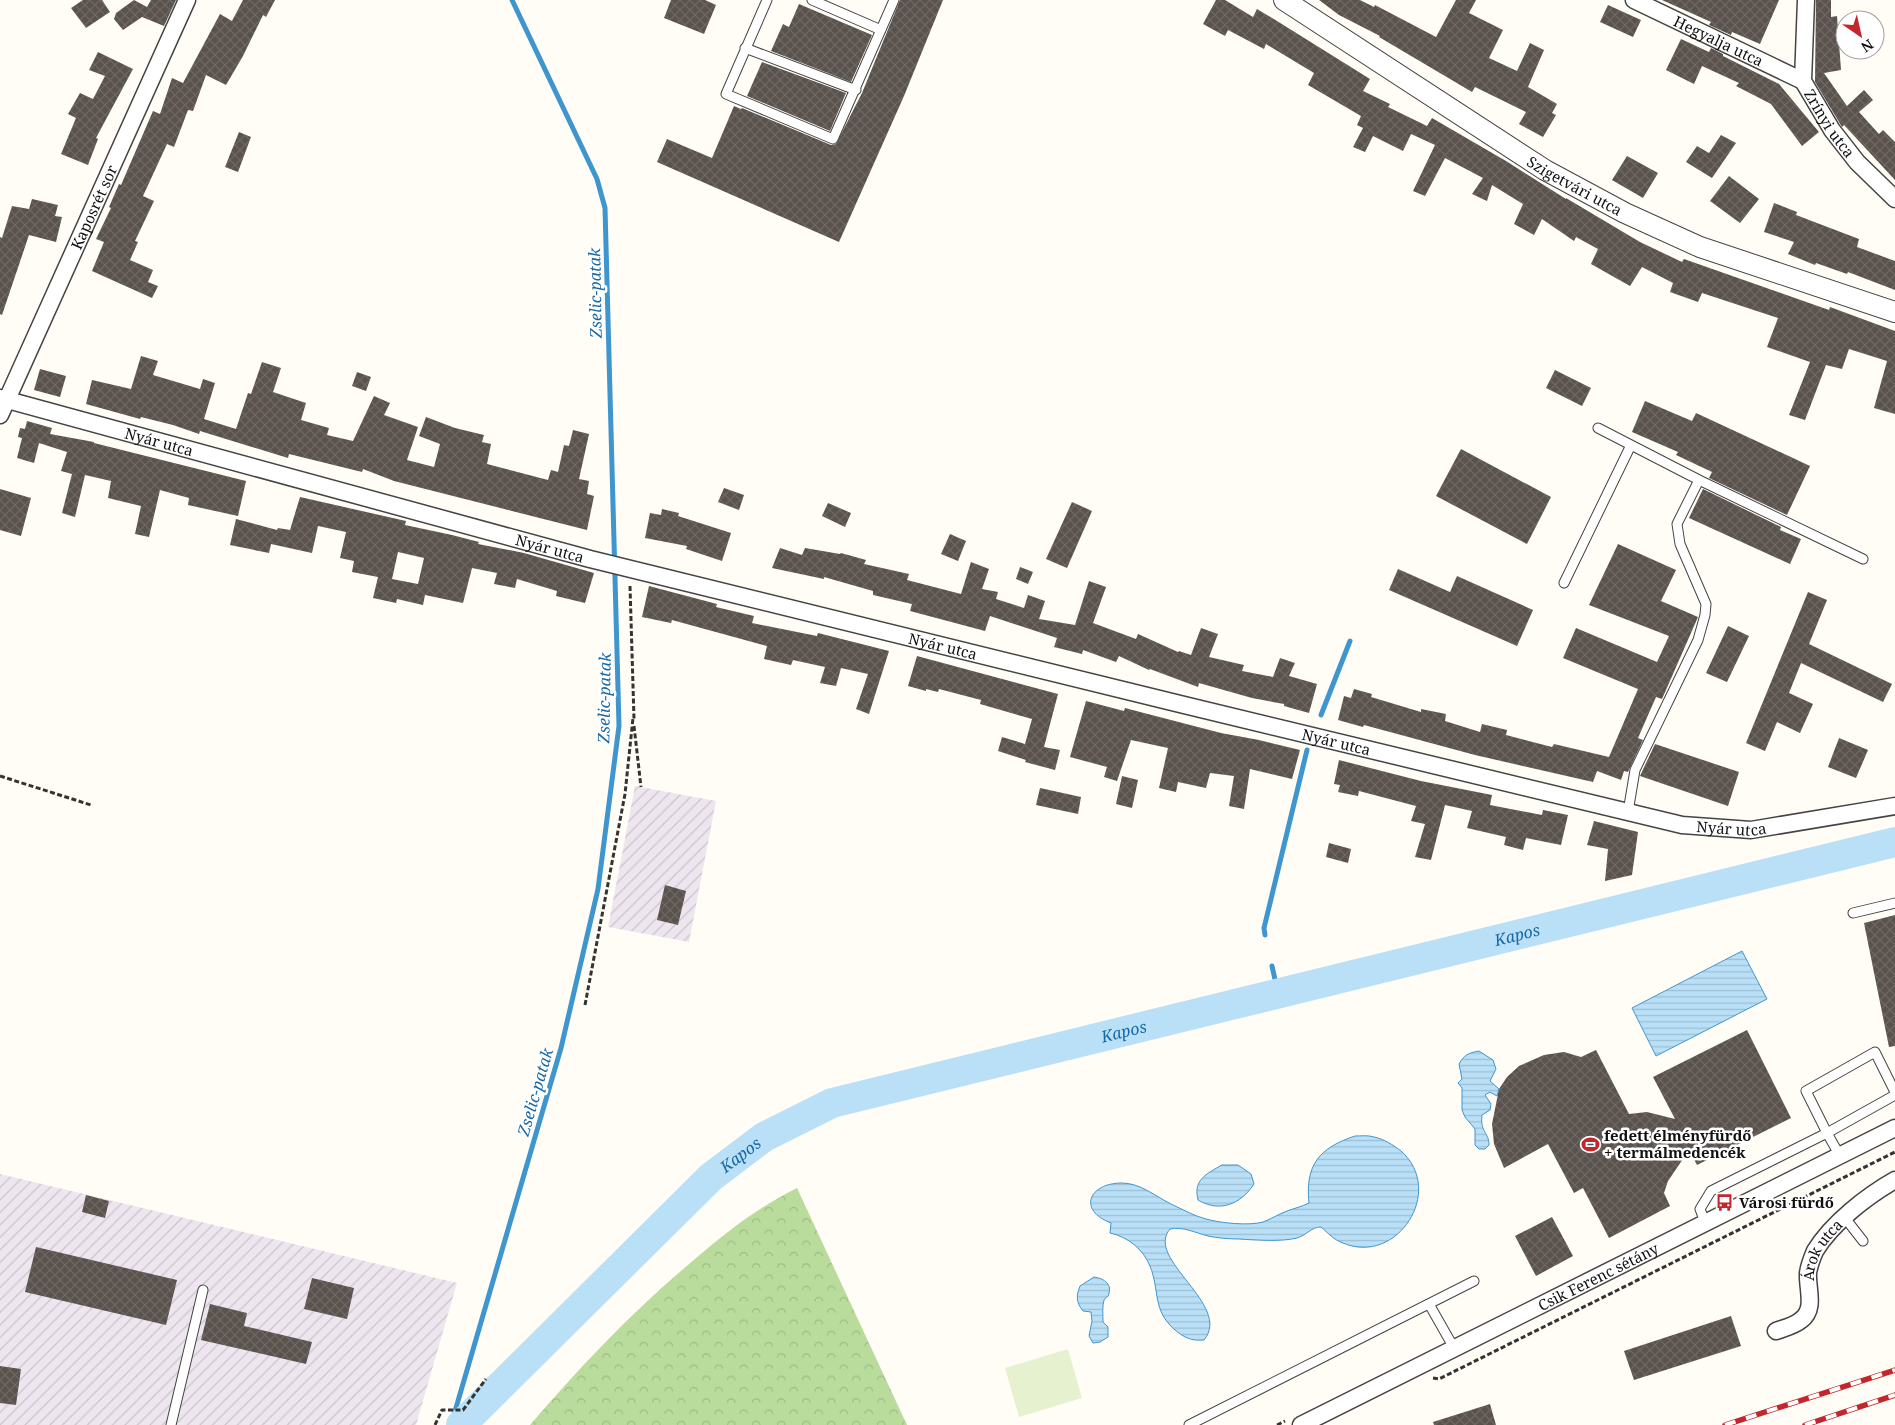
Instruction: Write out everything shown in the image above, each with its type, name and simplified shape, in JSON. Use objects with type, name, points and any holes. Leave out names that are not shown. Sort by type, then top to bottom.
[{"type":"street","name":"Kaposrét sor","points":[[0,415],[3,399],[187,0]]},
{"type":"street","name":"Szigetvári utca","points":[[1284,0],[1545,170],[1625,213],[1700,247],[1895,312]]},
{"type":"street","name":"Hegyalja utca","points":[[1634,0],[1803,81]]},
{"type":"street","name":"Zrínyi utca","points":[[1806,0],[1803,81],[1832,130],[1857,162],[1895,199]]},
{"type":"street","name":"Nyár utca","points":[[3,399],[590,559],[1682,825],[1751,830],[1895,806]]},
{"type":"street","name":"Csik Ferenc sétány","points":[[1301,1425],[1895,1128]]},
{"type":"street","name":"Árok utca","points":[[1776,1331],[1795,1324],[1808,1312],[1810,1304],[1808,1275],[1814,1252],[1832,1228],[1873,1192],[1895,1180]]},
{"type":"lane","points":[[767,0],[726,94],[833,139],[894,0]]},
{"type":"lane","points":[[812,0],[881,30]]},
{"type":"lane","points":[[745,48],[856,90]]},
{"type":"lane","points":[[1598,428],[1699,480],[1863,559]]},
{"type":"lane","points":[[1564,583],[1631,445]]},
{"type":"lane","points":[[1628,812],[1635,770],[1694,649],[1705,615],[1706,604],[1680,544],[1677,524],[1699,480]]},
{"type":"lane","points":[[1853,913],[1895,903]]},
{"type":"lane","points":[[1705,1222],[1700,1209],[1711,1191],[1827,1132],[1895,1094],[1875,1052],[1806,1091],[1827,1132],[1840,1156]]},
{"type":"lane","points":[[1845,1218],[1863,1241]]},
{"type":"lane","points":[[1189,1425],[1474,1281]]},
{"type":"lane","points":[[171,1425],[204,1290]]},
{"type":"lane","points":[[1429,1304],[1454,1348]]},
{"type":"path","points":[[624,566],[633,718],[641,787]]},
{"type":"path","points":[[585,1005],[625,794],[633,718]]},
{"type":"path","points":[[0,776],[91,805]]},
{"type":"path","points":[[1430,1378],[1439,1379],[1895,1152]]},
{"type":"path","points":[[435,1425],[442,1410],[463,1410],[486,1379]]},
{"type":"shaded area","points":[[635,786],[716,801],[689,942],[608,927]]},
{"type":"shaded area","points":[[0,1174],[457,1283],[416,1425],[0,1425]]},
{"type":"green space","points":[[797,1188],[907,1425],[530,1425],[606,1342],[667,1283],[740,1223]]},
{"type":"green space","points":[[1068,1349],[1082,1398],[1019,1417],[1005,1368]]},
{"type":"water","points":[[1742,951],[1767,999],[1656,1056],[1632,1008]]},
{"type":"water","points":[[1479,1051],[1493,1060],[1496,1069],[1490,1081],[1499,1089],[1497,1096],[1490,1092],[1485,1095],[1491,1104],[1490,1110],[1482,1115],[1483,1129],[1489,1141],[1489,1145],[1485,1149],[1479,1149],[1475,1145],[1475,1129],[1462,1110],[1462,1088],[1458,1083],[1462,1079],[1459,1064],[1465,1056]]},
{"type":"water","points":[[1355,1136],[1372,1136],[1381,1139],[1401,1151],[1414,1167],[1419,1185],[1417,1204],[1409,1221],[1397,1235],[1381,1244],[1363,1247],[1340,1242],[1321,1227],[1314,1228],[1297,1238],[1276,1240],[1219,1238],[1184,1229],[1170,1229],[1165,1241],[1168,1254],[1199,1297],[1207,1312],[1210,1326],[1204,1340],[1185,1337],[1168,1323],[1160,1308],[1153,1275],[1147,1260],[1139,1249],[1129,1241],[1110,1233],[1111,1223],[1100,1218],[1091,1205],[1091,1198],[1102,1187],[1122,1183],[1135,1185],[1171,1204],[1206,1219],[1234,1224],[1263,1222],[1309,1203],[1309,1178],[1317,1160],[1332,1146]]},
{"type":"water","points":[[1222,1165],[1238,1165],[1251,1174],[1254,1184],[1243,1197],[1222,1206],[1206,1204],[1198,1200],[1197,1187],[1202,1178]]},
{"type":"water","points":[[1094,1277],[1106,1282],[1110,1289],[1108,1296],[1104,1300],[1103,1308],[1103,1322],[1108,1327],[1108,1337],[1100,1342],[1093,1343],[1089,1336],[1092,1321],[1091,1312],[1083,1311],[1077,1296],[1080,1286]]},
{"type":"building","points":[[83,0],[102,0],[110,12],[86,28],[71,8]]},
{"type":"building","points":[[134,0],[147,7],[151,0],[176,0],[164,26],[142,17],[123,30],[114,19],[116,13]]},
{"type":"building","points":[[243,0],[275,0],[266,17],[263,15],[226,85],[206,75],[193,111],[188,110],[174,147],[167,144],[143,196],[154,201],[135,241],[138,242],[130,260],[153,270],[148,282],[158,286],[152,298],[92,271],[104,242],[96,239],[153,111],[160,114],[172,78],[183,83],[220,14],[232,21]]},
{"type":"building","points":[[671,0],[705,0],[716,5],[704,34],[664,18]]},
{"type":"building","points":[[900,0],[943,0],[904,96],[839,242],[657,162],[667,139],[712,158],[734,106],[831,145],[836,144],[862,93]]},
{"type":"building","points":[[1216,0],[1225,0],[1253,17],[1257,9],[1370,79],[1363,91],[1390,104],[1388,107],[1427,126],[1432,118],[1640,242],[1682,262],[1684,259],[1829,310],[1830,307],[1895,331],[1895,414],[1874,408],[1887,361],[1849,349],[1842,369],[1826,365],[1805,420],[1789,415],[1810,362],[1767,347],[1778,318],[1702,293],[1698,302],[1670,292],[1673,283],[1642,267],[1630,286],[1591,264],[1598,249],[1576,237],[1574,241],[1542,219],[1534,235],[1514,224],[1523,204],[1492,185],[1487,201],[1472,194],[1483,178],[1445,158],[1425,196],[1413,191],[1435,145],[1411,134],[1403,151],[1373,136],[1365,152],[1353,147],[1363,128],[1357,125],[1361,116],[1308,85],[1314,73],[1266,44],[1264,49],[1228,30],[1225,36],[1203,24]]},
{"type":"building","points":[[1319,0],[1360,0],[1374,7],[1375,5],[1436,37],[1456,0],[1476,0],[1469,13],[1503,30],[1489,58],[1517,71],[1530,43],[1544,50],[1528,87],[1557,104],[1552,113],[1556,115],[1543,137],[1519,124],[1526,112],[1475,87],[1472,92],[1380,36],[1339,15]]},
{"type":"building","points":[[1662,0],[1779,0],[1760,44],[1732,32],[1731,35],[1709,25],[1711,22]]},
{"type":"building","points":[[1816,0],[1831,0],[1831,17],[1835,16],[1835,60],[1840,60],[1841,70],[1824,73],[1847,106],[1864,90],[1873,100],[1859,112],[1879,134],[1883,130],[1895,142],[1895,180],[1844,125],[1842,127],[1815,82]]},
{"type":"building","points":[[799,4],[872,35],[851,82],[771,51],[783,24],[789,27]]},
{"type":"building","points":[[1608,5],[1641,20],[1633,37],[1600,22]]},
{"type":"building","points":[[1681,39],[1709,52],[1711,48],[1779,84],[1819,132],[1802,146],[1771,104],[1736,86],[1739,83],[1702,66],[1694,84],[1666,70]]},
{"type":"building","points":[[98,52],[133,69],[96,138],[98,139],[88,165],[61,154],[76,118],[68,114],[80,93],[93,99],[105,76],[89,70]]},
{"type":"building","points":[[762,62],[846,93],[830,131],[747,96]]},
{"type":"building","points":[[239,132],[251,137],[238,172],[225,167]]},
{"type":"building","points":[[1721,135],[1736,143],[1712,178],[1686,162],[1697,146],[1709,153]]},
{"type":"building","points":[[1627,156],[1658,173],[1643,198],[1612,180]]},
{"type":"building","points":[[1729,176],[1759,199],[1740,223],[1710,201]]},
{"type":"building","points":[[32,199],[58,205],[55,216],[62,217],[56,242],[29,235],[2,315],[0,314],[0,237],[2,238],[12,206],[29,209]]},
{"type":"building","points":[[1774,203],[1797,212],[1796,215],[1859,239],[1857,247],[1895,261],[1895,290],[1848,272],[1847,274],[1816,263],[1815,265],[1788,254],[1794,242],[1764,232]]},
{"type":"building","points":[[141,356],[158,361],[153,375],[200,389],[203,379],[215,383],[204,419],[236,429],[248,393],[251,394],[262,362],[281,368],[273,392],[306,403],[301,420],[329,428],[327,435],[353,441],[374,396],[390,403],[384,415],[418,427],[407,460],[434,467],[440,444],[419,436],[426,417],[455,428],[484,435],[482,442],[491,444],[487,464],[548,480],[551,470],[558,472],[564,445],[569,446],[573,430],[589,434],[579,479],[589,481],[587,494],[594,496],[587,530],[394,481],[363,469],[362,472],[289,454],[288,458],[200,431],[199,434],[173,425],[141,417],[140,419],[86,404],[92,380],[131,389]]},
{"type":"building","points":[[40,369],[66,376],[60,397],[34,390]]},
{"type":"building","points":[[1555,370],[1591,388],[1582,406],[1546,388]]},
{"type":"building","points":[[357,372],[371,377],[366,391],[352,386]]},
{"type":"building","points":[[1645,401],[1692,421],[1696,413],[1810,466],[1787,515],[1709,478],[1712,472],[1676,455],[1678,452],[1632,432]]},
{"type":"building","points":[[27,421],[52,428],[50,434],[94,442],[246,481],[238,516],[188,505],[189,498],[160,490],[149,537],[135,534],[141,506],[108,498],[111,481],[85,475],[75,517],[62,513],[72,474],[61,471],[67,452],[39,443],[34,463],[17,458],[22,438],[18,437],[20,428],[25,429]]},
{"type":"building","points":[[1461,449],[1551,497],[1527,544],[1436,496]]},
{"type":"building","points":[[724,488],[744,495],[739,510],[718,502]]},
{"type":"building","points":[[0,489],[31,498],[21,536],[0,530]]},
{"type":"building","points":[[1703,489],[1781,527],[1780,530],[1801,539],[1790,564],[1689,518]]},
{"type":"building","points":[[300,497],[406,521],[405,525],[479,542],[478,544],[524,553],[594,573],[585,603],[556,596],[557,591],[517,579],[515,588],[494,584],[497,573],[472,568],[463,603],[425,595],[423,605],[397,599],[396,603],[373,598],[378,577],[352,572],[354,561],[340,558],[346,532],[318,526],[312,553],[271,544],[269,553],[230,545],[236,519],[277,530],[278,528],[290,530]],"holes":[[[398,552],[424,558],[418,584],[392,579]]]},
{"type":"building","points":[[1072,502],[1092,511],[1067,568],[1046,559]]},
{"type":"building","points":[[828,503],[851,513],[845,527],[822,516]]},
{"type":"building","points":[[662,509],[679,513],[678,516],[731,533],[722,561],[686,549],[687,546],[645,538],[650,513],[661,515]]},
{"type":"building","points":[[950,534],[966,541],[958,561],[941,554]]},
{"type":"building","points":[[1618,544],[1676,570],[1661,601],[1698,617],[1662,699],[1656,697],[1638,738],[1643,740],[1628,772],[1624,771],[1621,780],[1597,771],[1593,782],[1475,755],[1364,725],[1363,727],[1338,720],[1344,696],[1351,698],[1354,689],[1372,694],[1371,697],[1421,712],[1421,709],[1446,714],[1445,721],[1480,732],[1482,724],[1507,730],[1506,735],[1552,747],[1554,744],[1609,757],[1638,689],[1563,658],[1576,628],[1657,662],[1669,636],[1589,605]]},
{"type":"building","points":[[780,548],[802,555],[805,548],[841,553],[866,560],[864,564],[909,574],[907,580],[961,594],[971,562],[989,569],[982,589],[998,592],[996,599],[1024,608],[1028,595],[1045,601],[1039,619],[1075,625],[1089,581],[1106,587],[1093,623],[1136,639],[1138,634],[1178,652],[1191,655],[1201,628],[1218,634],[1209,657],[1244,665],[1242,671],[1273,677],[1280,658],[1295,663],[1289,676],[1317,684],[1309,713],[1284,706],[1284,704],[1252,698],[1199,683],[1198,687],[1149,670],[1119,656],[1116,662],[1083,650],[1082,654],[1054,647],[1057,638],[990,616],[985,631],[910,611],[912,604],[873,595],[873,591],[824,577],[824,579],[772,568]]},
{"type":"building","points":[[1020,567],[1033,572],[1028,584],[1016,579]]},
{"type":"building","points":[[1398,569],[1450,592],[1457,576],[1533,610],[1517,646],[1389,590]]},
{"type":"building","points":[[649,586],[717,604],[716,607],[754,616],[752,623],[817,636],[818,633],[889,651],[869,714],[856,709],[868,674],[841,668],[836,686],[820,683],[825,667],[793,660],[791,665],[764,659],[767,646],[672,620],[671,623],[642,617]]},
{"type":"building","points":[[1808,592],[1827,600],[1809,644],[1892,684],[1883,702],[1801,663],[1789,693],[1813,704],[1800,733],[1777,722],[1765,751],[1746,743]]},
{"type":"building","points":[[1728,626],[1749,636],[1727,682],[1706,673]]},
{"type":"building","points":[[917,656],[1058,694],[1044,747],[1060,750],[1055,770],[1025,762],[1026,760],[998,751],[1002,737],[1025,744],[1032,719],[980,704],[981,700],[939,689],[938,692],[926,689],[926,691],[908,686]]},
{"type":"building","points":[[1086,701],[1124,711],[1125,708],[1221,733],[1300,750],[1292,779],[1250,769],[1244,809],[1229,806],[1234,776],[1210,773],[1206,788],[1178,782],[1176,792],[1159,788],[1168,748],[1131,740],[1117,781],[1104,777],[1107,767],[1070,757]]},
{"type":"building","points":[[1839,738],[1868,750],[1856,778],[1828,767]]},
{"type":"building","points":[[1655,744],[1739,772],[1728,806],[1640,776]]},
{"type":"building","points":[[1339,760],[1421,781],[1492,795],[1490,805],[1542,815],[1543,810],[1568,815],[1561,845],[1526,838],[1523,850],[1504,845],[1506,837],[1467,828],[1472,811],[1445,805],[1431,860],[1415,857],[1425,824],[1411,821],[1416,806],[1359,791],[1358,796],[1338,792],[1340,785],[1334,784]]},
{"type":"building","points":[[1122,776],[1138,780],[1132,808],[1116,804]]},
{"type":"building","points":[[1040,788],[1081,797],[1078,814],[1036,805]]},
{"type":"building","points":[[1594,821],[1638,832],[1632,875],[1605,881],[1608,849],[1587,845]]},
{"type":"building","points":[[1329,843],[1351,849],[1348,863],[1326,857]]},
{"type":"building","points":[[665,885],[686,891],[678,925],[657,920]]},
{"type":"building","points":[[1895,915],[1895,1046],[1889,1047],[1864,923]]},
{"type":"building","name":"fedett élményfürdő + termálmedencék","points":[[1747,1030],[1791,1118],[1697,1165],[1689,1150],[1668,1181],[1664,1193],[1670,1206],[1609,1238],[1583,1188],[1574,1193],[1548,1144],[1504,1168],[1494,1144],[1492,1124],[1499,1089],[1507,1077],[1519,1066],[1544,1055],[1564,1052],[1581,1057],[1596,1050],[1629,1114],[1647,1112],[1675,1119],[1653,1077]]},
{"type":"building","points":[[86,1195],[109,1201],[105,1218],[82,1212]]},
{"type":"building","points":[[1552,1217],[1573,1256],[1536,1276],[1515,1236]]},
{"type":"building","points":[[36,1247],[177,1280],[166,1325],[25,1292]]},
{"type":"building","points":[[312,1278],[354,1288],[347,1319],[304,1309]]},
{"type":"building","points":[[210,1304],[247,1313],[244,1326],[312,1342],[306,1364],[201,1340]]},
{"type":"building","points":[[1731,1316],[1741,1346],[1634,1380],[1624,1351]]},
{"type":"building","points":[[0,1366],[21,1369],[16,1405],[0,1403]]},
{"type":"building","points":[[1490,1404],[1496,1425],[1434,1425],[1433,1422]]},
{"type":"waterway","name":"Zselic-patak","points":[[451,1425],[561,1048],[598,889],[619,726],[605,208],[597,179],[512,0]]},
{"type":"waterway","points":[[1321,715],[1350,641]]},
{"type":"waterway","points":[[1265,935],[1264,928],[1307,750]]},
{"type":"waterway","name":"Kapos","points":[[461,1425],[711,1177],[764,1137],[832,1103],[1895,842]]},
{"type":"waterway","points":[[1272,966],[1278,993]]},
{"type":"railway","points":[[1725,1425],[1895,1370]]},
{"type":"railway","points":[[1805,1425],[1895,1395]]},
{"type":"place","name":"fedett élményfürdő + termálmedencék","points":[[1590,1144]]},
{"type":"place","name":"Városi fürdő","points":[[1725,1202]]}]
